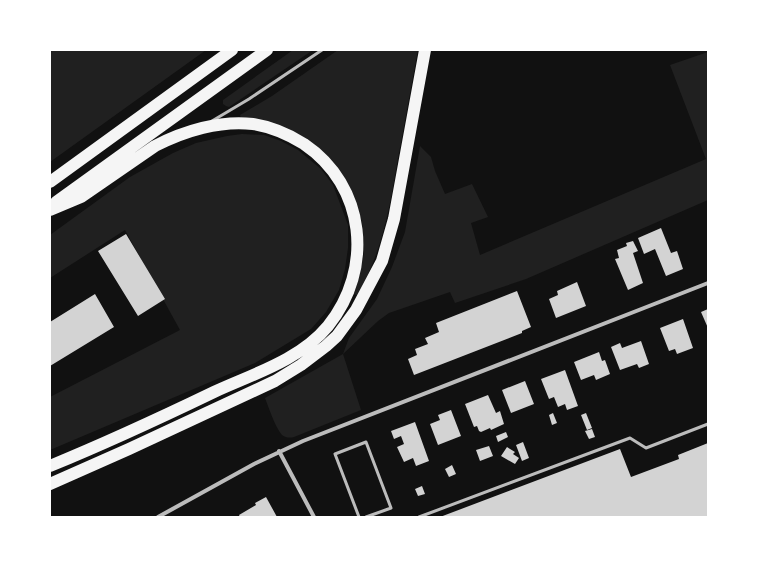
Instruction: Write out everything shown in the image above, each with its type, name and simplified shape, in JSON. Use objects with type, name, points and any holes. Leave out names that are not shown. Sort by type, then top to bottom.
[{"type":"highway","points":[[50,182],[232,50]]},
{"type":"highway","points":[[50,206],[267,50]]},
{"type":"highway","points":[[50,484],[275,381],[301,365],[337,336],[356,310],[382,261],[394,219],[425,50]]},
{"type":"highway","points":[[50,210],[81,197],[155,146],[168,140],[195,131],[225,124],[263,126],[296,139],[309,148],[328,165],[346,192],[357,229],[358,245],[356,264],[352,280],[346,297],[337,314],[318,337],[301,350],[282,361],[165,416],[50,466]]},
{"type":"street","points":[[158,517],[254,464],[318,435],[708,283]]},
{"type":"street","points":[[279,452],[314,517]]},
{"type":"lane","points":[[195,131],[249,99],[322,50]]},
{"type":"lane","points":[[419,517],[630,438],[646,448],[708,424]]},
{"type":"lane","points":[[359,517],[335,454],[366,442],[391,508],[366,517]]},
{"type":"shaded area","points":[[50,50],[206,50],[50,162]]},
{"type":"shaded area","points":[[293,50],[313,50],[229,107],[223,104],[223,100]]},
{"type":"shaded area","points":[[338,50],[418,50],[392,194],[384,229],[373,263],[357,295],[354,294],[364,253],[362,223],[352,191],[322,151],[310,141],[296,133],[241,118],[240,115],[272,96]]},
{"type":"shaded area","points":[[708,52],[708,200],[526,279],[455,303],[450,292],[389,313],[378,321],[343,354],[349,338],[377,299],[392,267],[405,232],[420,146],[431,157],[435,171],[445,194],[472,184],[488,217],[471,223],[480,255],[706,159],[670,65]]},
{"type":"shaded area","points":[[242,134],[264,135],[281,141],[298,150],[321,169],[333,185],[348,225],[348,248],[345,269],[339,290],[326,312],[311,329],[255,363],[50,450],[50,397],[180,330],[125,230],[50,278],[50,235],[130,177],[173,153],[196,143]]},
{"type":"shaded area","points":[[343,354],[361,410],[294,437],[288,438],[282,435],[279,432],[265,398]]},
{"type":"building","points":[[661,228],[671,253],[677,251],[683,269],[666,276],[655,249],[644,254],[638,238]]},
{"type":"building","points":[[126,234],[165,299],[138,316],[98,251]]},
{"type":"building","points":[[633,241],[638,251],[633,253],[643,283],[628,290],[615,259],[619,258],[617,250],[627,246],[626,243]]},
{"type":"building","points":[[577,282],[586,306],[556,318],[549,299],[558,295],[557,291]]},
{"type":"building","points":[[517,291],[531,327],[522,331],[522,333],[414,375],[408,359],[417,355],[415,349],[428,344],[425,338],[439,332],[436,323]]},
{"type":"building","points":[[95,294],[114,327],[50,366],[50,322]]},
{"type":"building","points":[[708,309],[708,328],[701,312]]},
{"type":"building","points":[[683,319],[693,348],[677,354],[675,349],[669,351],[660,328]]},
{"type":"building","points":[[641,341],[649,364],[639,368],[637,364],[620,370],[611,347],[620,343],[622,348]]},
{"type":"building","points":[[599,352],[602,361],[605,360],[610,374],[596,380],[594,375],[581,380],[574,362]]},
{"type":"building","points":[[565,370],[578,406],[567,410],[565,404],[558,407],[554,397],[549,399],[541,379]]},
{"type":"building","points":[[525,381],[534,404],[511,413],[502,390]]},
{"type":"building","points":[[488,395],[496,413],[500,411],[504,424],[491,430],[490,428],[481,432],[477,426],[474,427],[465,404]]},
{"type":"building","points":[[451,410],[461,436],[438,445],[430,424],[440,420],[438,415]]},
{"type":"building","points":[[553,413],[557,423],[552,425],[549,415]]},
{"type":"building","points":[[586,413],[592,428],[587,430],[581,415]]},
{"type":"building","points":[[415,422],[429,461],[416,466],[413,458],[404,462],[397,447],[404,444],[401,436],[394,439],[391,431]]},
{"type":"building","points":[[592,429],[595,437],[589,439],[585,431]]},
{"type":"building","points":[[506,432],[508,437],[498,442],[496,436]]},
{"type":"building","points":[[523,442],[529,458],[522,461],[516,445]]},
{"type":"building","points":[[708,443],[708,517],[440,517],[620,449],[631,477],[679,459],[678,455]]},
{"type":"building","points":[[489,446],[493,456],[480,461],[476,450]]},
{"type":"building","points":[[507,447],[515,452],[513,454],[519,458],[515,464],[501,456]]},
{"type":"building","points":[[452,465],[456,474],[449,477],[445,469]]},
{"type":"building","points":[[422,486],[425,494],[418,496],[415,489]]},
{"type":"building","points":[[266,497],[277,517],[240,517],[239,515]]}]
